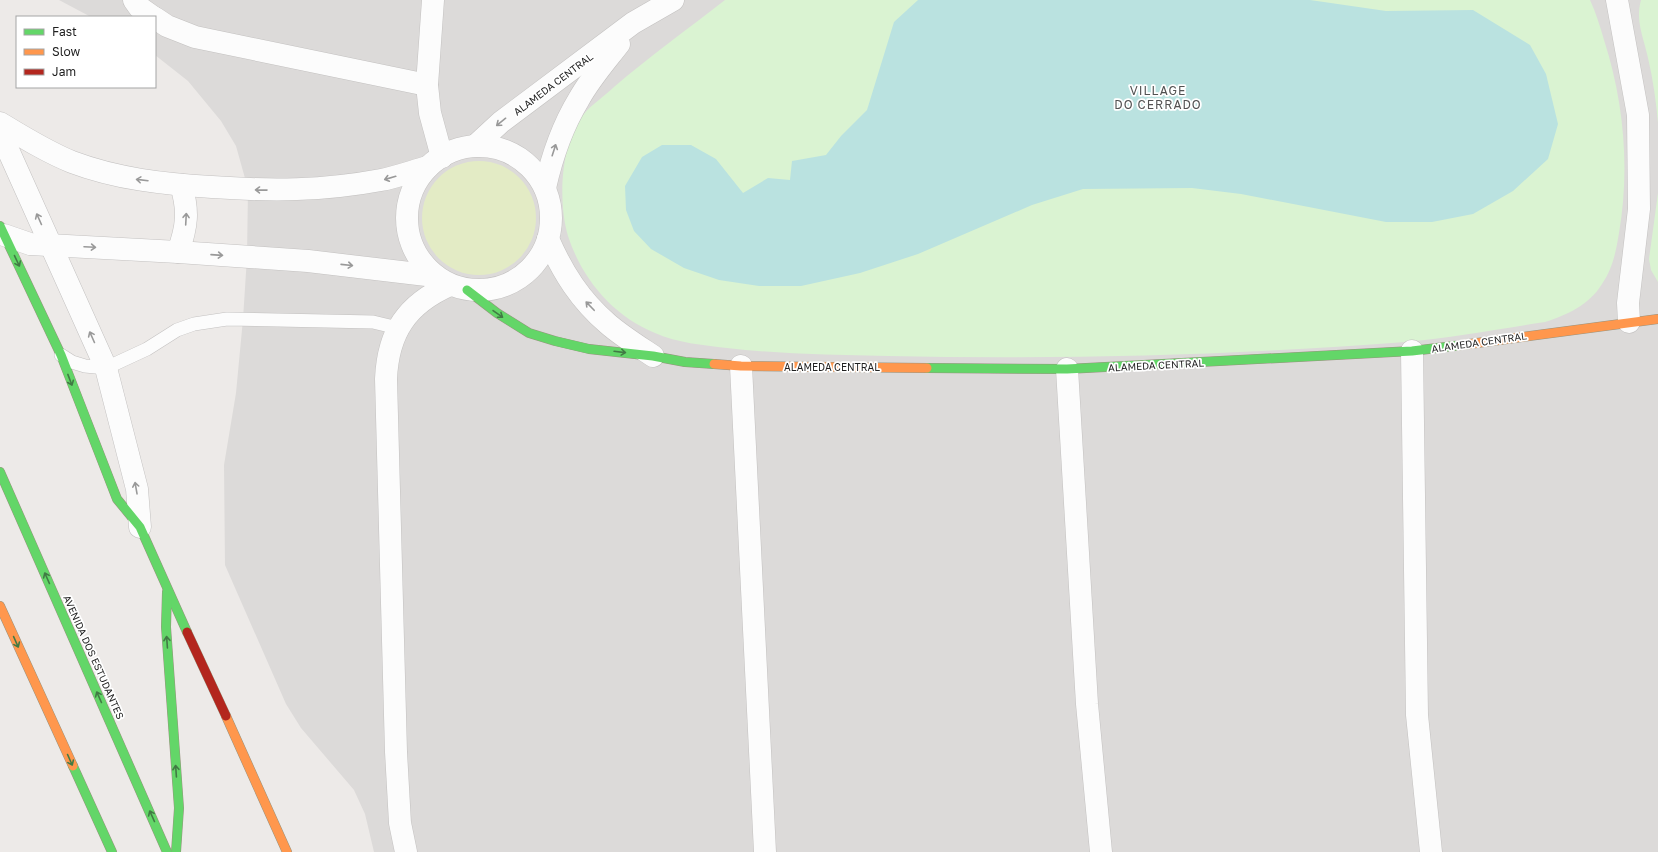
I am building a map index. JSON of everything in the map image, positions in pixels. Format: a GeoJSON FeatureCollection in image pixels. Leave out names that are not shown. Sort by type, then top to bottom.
{"type":"FeatureCollection","features":[{"type":"Feature","properties":{"kind":"street"},"geometry":{"type":"LineString","coordinates":[[134,0],[139,7],[151,16]]}},
{"type":"Feature","properties":{"kind":"street"},"geometry":{"type":"LineString","coordinates":[[433,0],[427,85],[435,162],[417,181],[410,197],[407,214],[408,232],[414,249],[422,264],[451,283]]}},
{"type":"Feature","properties":{"kind":"street","name":"ALAMEDA CENTRAL"},"geometry":{"type":"LineString","coordinates":[[474,146],[501,122],[633,23],[673,0]]}},
{"type":"Feature","properties":{"kind":"street"},"geometry":{"type":"LineString","coordinates":[[1616,0],[1638,114],[1639,209],[1628,303],[1629,322]]}},
{"type":"Feature","properties":{"kind":"street"},"geometry":{"type":"LineString","coordinates":[[156,19],[167,26],[195,37],[427,85]]}},
{"type":"Feature","properties":{"kind":"street","name":"ALAMEDA CENTRAL"},"geometry":{"type":"LineString","coordinates":[[545,188],[557,143],[567,119],[579,97],[633,23]]}},
{"type":"Feature","properties":{"kind":"street"},"geometry":{"type":"LineString","coordinates":[[0,123],[26,140],[72,162],[129,179],[180,185],[248,189],[308,189],[337,187],[383,180],[435,162],[458,149],[474,146],[492,147],[508,152],[528,165],[536,173],[545,188],[550,205],[552,222],[548,240],[542,255],[531,269],[517,280],[501,287],[484,291],[451,283],[315,262],[178,252],[30,244],[2,231]]}},
{"type":"Feature","properties":{"kind":"street"},"geometry":{"type":"LineString","coordinates":[[0,132],[106,368],[137,489],[140,527]]}},
{"type":"Feature","properties":{"kind":"street"},"geometry":{"type":"LineString","coordinates":[[178,252],[184,237],[187,221],[186,209],[180,185]]}},
{"type":"Feature","properties":{"kind":"street"},"geometry":{"type":"LineString","coordinates":[[2,231],[61,355],[117,500],[140,527],[286,852]]}},
{"type":"Feature","properties":{"kind":"street","name":"ALAMEDA CENTRAL"},"geometry":{"type":"LineString","coordinates":[[548,240],[558,262],[571,284],[588,306],[609,325],[653,356]]}},
{"type":"Feature","properties":{"kind":"street"},"geometry":{"type":"LineString","coordinates":[[406,852],[400,824],[396,752],[386,380],[388,356],[391,344],[398,328],[408,313],[420,301],[451,283]]}},
{"type":"Feature","properties":{"kind":"street","name":"ALAMEDA CENTRAL"},"geometry":{"type":"LineString","coordinates":[[451,283],[529,333],[589,349],[653,356],[685,362],[741,366],[1067,369],[1412,351],[1658,319]]}},
{"type":"Feature","properties":{"kind":"street"},"geometry":{"type":"LineString","coordinates":[[1412,351],[1417,715],[1432,852]]}},
{"type":"Feature","properties":{"kind":"street"},"geometry":{"type":"LineString","coordinates":[[741,366],[765,852]]}},
{"type":"Feature","properties":{"kind":"street"},"geometry":{"type":"LineString","coordinates":[[1067,369],[1087,704],[1101,852]]}},
{"type":"Feature","properties":{"kind":"street","name":"AVENIDA DOS ESTUDANTES"},"geometry":{"type":"LineString","coordinates":[[0,472],[167,852]]}},
{"type":"Feature","properties":{"kind":"street"},"geometry":{"type":"LineString","coordinates":[[167,586],[166,627],[179,808],[176,852]]}},
{"type":"Feature","properties":{"kind":"street"},"geometry":{"type":"LineString","coordinates":[[0,606],[112,852]]}},
{"type":"Feature","properties":{"kind":"lane"},"geometry":{"type":"LineString","coordinates":[[61,355],[72,362],[85,366],[106,368],[147,349],[177,330],[210,320],[227,318],[373,322],[398,328]]}},
{"type":"Feature","properties":{"kind":"shaded area"},"geometry":{"type":"Polygon","coordinates":[[[59,0],[1658,0],[1658,852],[374,852],[365,814],[354,790],[301,728],[286,704],[225,565],[224,465],[236,393],[247,257],[248,189],[236,146],[221,121],[188,81],[156,56],[156,16],[89,16],[59,0]]]}},
{"type":"Feature","properties":{"kind":"green space"},"geometry":{"type":"Polygon","coordinates":[[[725,0],[1590,0],[1611,63],[1623,136],[1624,185],[1618,240],[1614,259],[1606,278],[1591,298],[1577,308],[1561,316],[1545,322],[1458,336],[1405,342],[1211,353],[1082,357],[953,357],[828,355],[767,352],[708,346],[672,339],[640,326],[626,317],[601,294],[591,281],[574,252],[568,236],[563,207],[563,173],[570,140],[576,126],[587,110],[641,64],[725,0]]]}},
{"type":"Feature","properties":{"kind":"green space"},"geometry":{"type":"Polygon","coordinates":[[[1641,0],[1658,0],[1658,123],[1651,74],[1639,15],[1641,0]]]}},
{"type":"Feature","properties":{"kind":"green space"},"geometry":{"type":"Polygon","coordinates":[[[479,161],[501,165],[519,178],[532,196],[536,218],[532,240],[519,258],[501,271],[479,275],[457,271],[439,258],[426,240],[422,218],[426,196],[439,178],[457,165],[479,161]]]}},
{"type":"Feature","properties":{"kind":"green space"},"geometry":{"type":"Polygon","coordinates":[[[1658,193],[1658,282],[1651,270],[1649,259],[1658,193]]]}},
{"type":"Feature","properties":{"kind":"water"},"geometry":{"type":"Polygon","coordinates":[[[918,0],[1310,0],[1386,11],[1473,10],[1530,45],[1546,74],[1558,124],[1548,159],[1513,191],[1473,214],[1432,222],[1386,222],[1241,194],[1192,188],[1083,189],[1032,205],[918,254],[860,273],[801,286],[759,286],[719,280],[684,268],[651,249],[634,231],[626,210],[625,186],[642,157],[662,145],[691,145],[716,159],[743,193],[768,178],[790,180],[792,161],[826,155],[841,136],[867,110],[894,22],[918,0]]]}},
{"type":"Feature","properties":{"kind":"traffic: fast"},"geometry":{"type":"LineString","coordinates":[[0,226],[61,355],[117,499],[140,527],[187,632]]}},
{"type":"Feature","properties":{"kind":"traffic: fast"},"geometry":{"type":"LineString","coordinates":[[467,290],[497,313],[529,333],[555,341],[589,349],[653,356],[685,362],[714,364]]}},
{"type":"Feature","properties":{"kind":"traffic: fast"},"geometry":{"type":"LineString","coordinates":[[927,368],[1067,369],[1412,351],[1462,345]]}},
{"type":"Feature","properties":{"kind":"traffic: fast"},"geometry":{"type":"LineString","coordinates":[[0,472],[167,852]]}},
{"type":"Feature","properties":{"kind":"traffic: fast"},"geometry":{"type":"LineString","coordinates":[[167,592],[166,627],[179,808],[176,852]]}},
{"type":"Feature","properties":{"kind":"traffic: fast"},"geometry":{"type":"LineString","coordinates":[[73,766],[112,852]]}},
{"type":"Feature","properties":{"kind":"traffic: slow"},"geometry":{"type":"LineString","coordinates":[[1462,345],[1658,319]]}},
{"type":"Feature","properties":{"kind":"traffic: slow"},"geometry":{"type":"LineString","coordinates":[[714,364],[741,366],[927,368]]}},
{"type":"Feature","properties":{"kind":"traffic: slow"},"geometry":{"type":"LineString","coordinates":[[0,606],[73,766]]}},
{"type":"Feature","properties":{"kind":"traffic: slow"},"geometry":{"type":"LineString","coordinates":[[226,716],[287,852]]}},
{"type":"Feature","properties":{"kind":"traffic: jam"},"geometry":{"type":"LineString","coordinates":[[187,632],[226,716]]}},
{"type":"Feature","properties":{"kind":"district","name":"VILLAGE DO CERRADO"},"geometry":{"type":"Point","coordinates":[1158,97]}}]}
